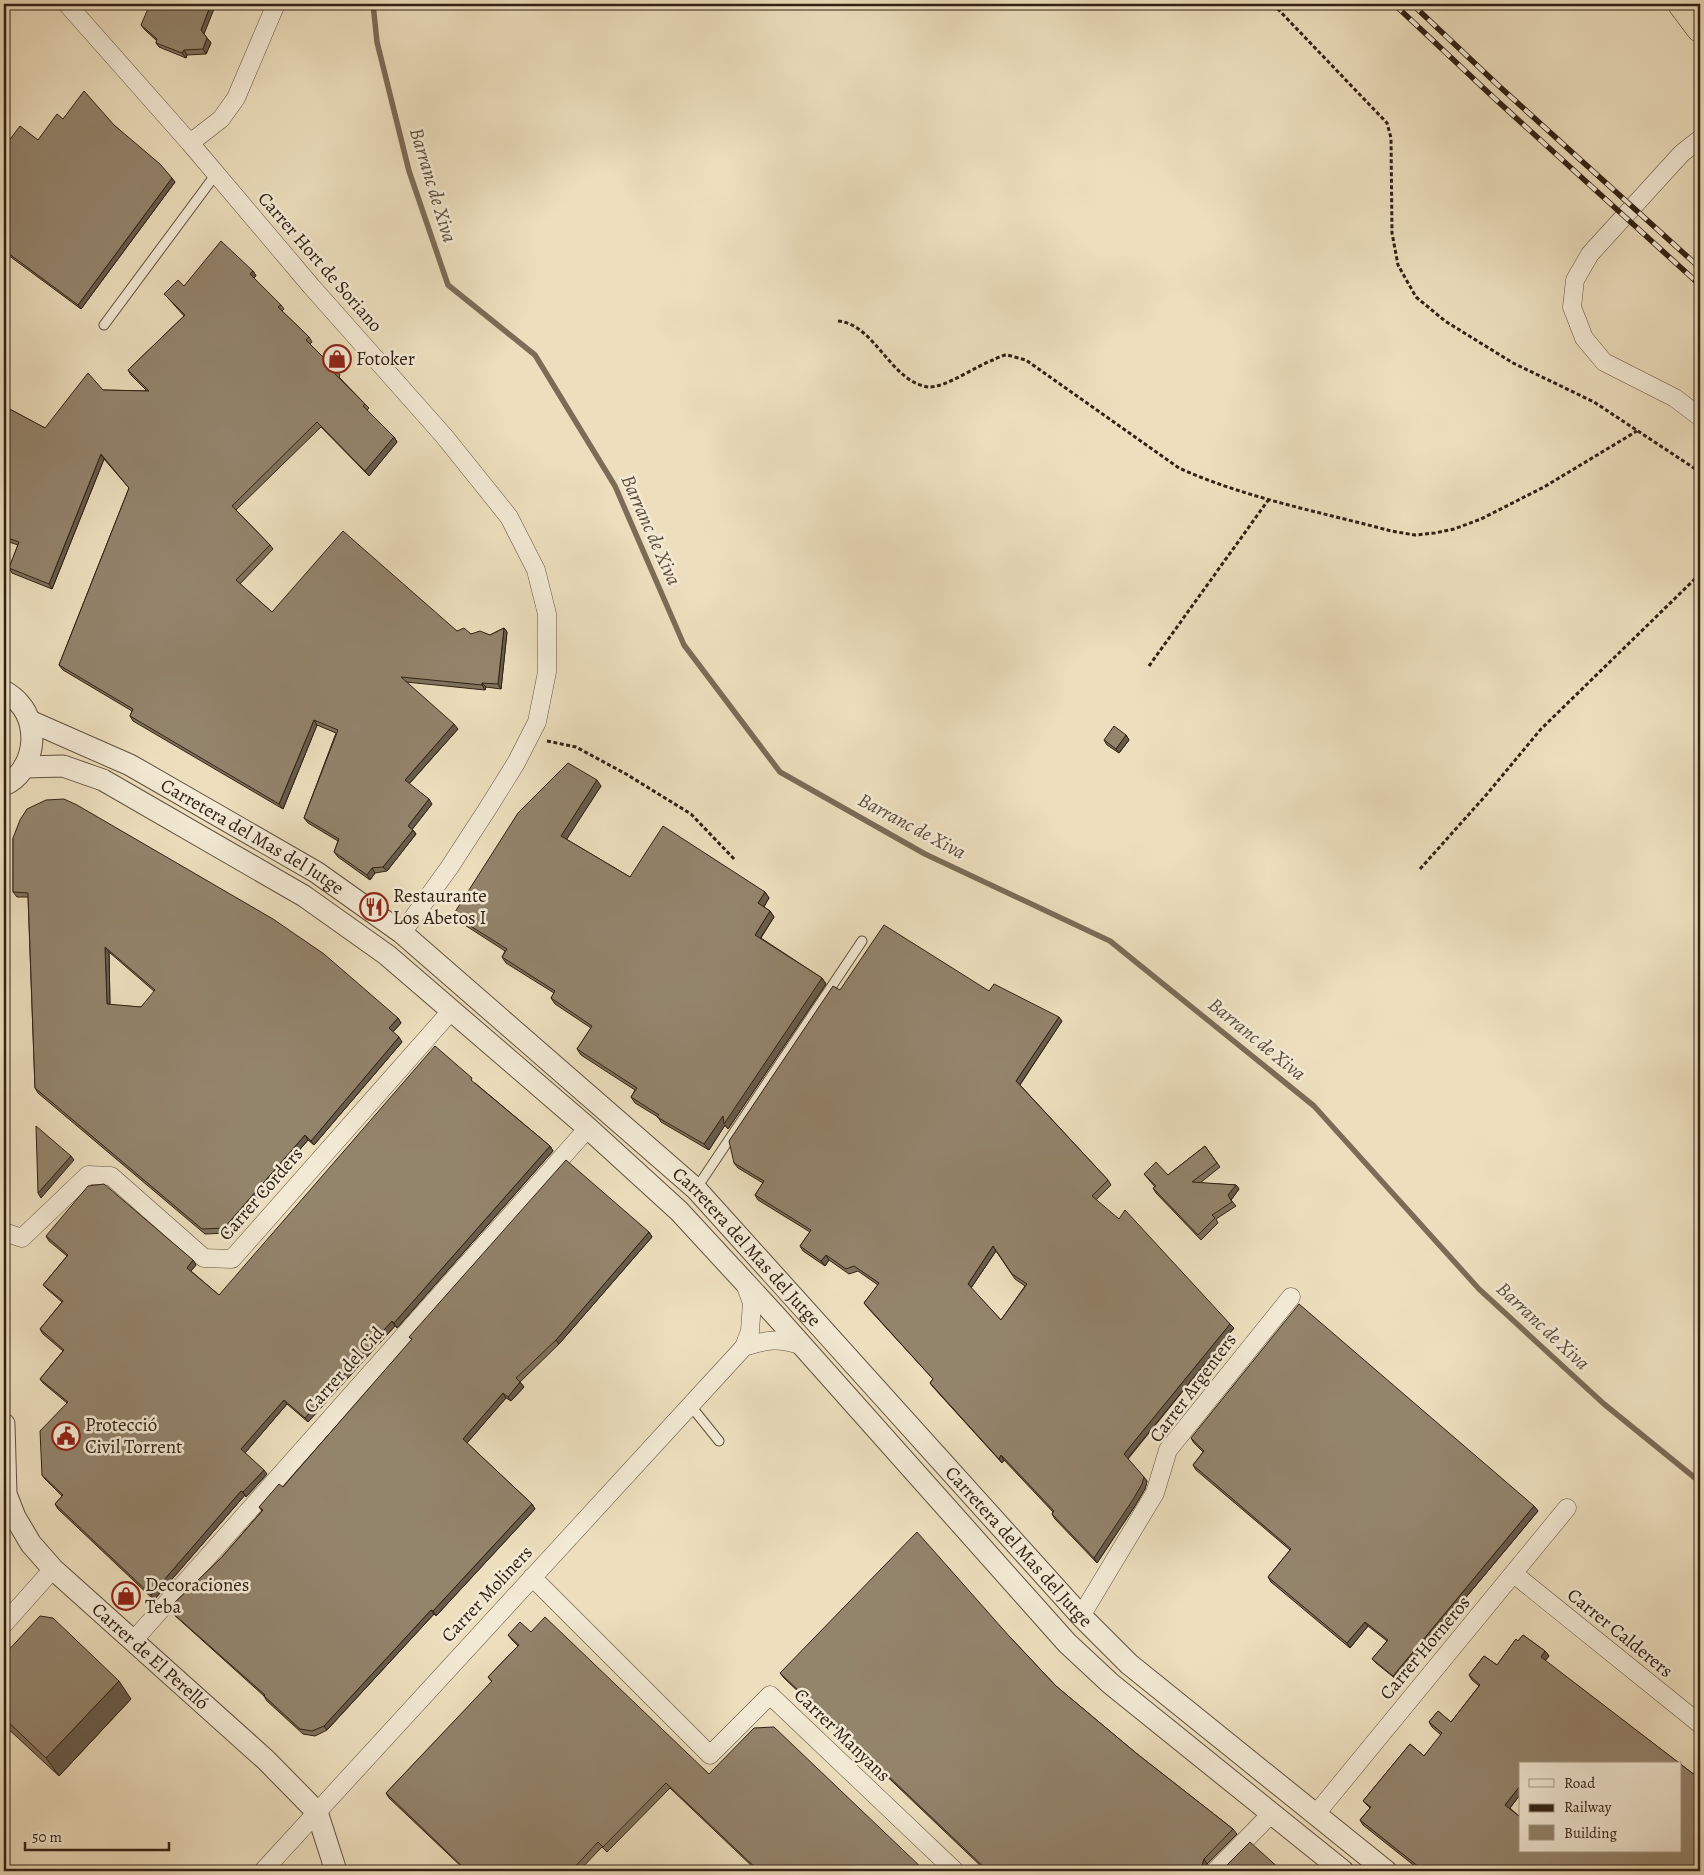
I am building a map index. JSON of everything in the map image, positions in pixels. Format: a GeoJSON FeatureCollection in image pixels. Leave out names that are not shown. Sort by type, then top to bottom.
{"type":"FeatureCollection","features":[{"type":"Feature","properties":{"kind":"highway"},"geometry":{"type":"LineString","coordinates":[[1682,4],[1700,28]]}},
{"type":"Feature","properties":{"kind":"street","name":"Carrer Hort de Soriano"},"geometry":{"type":"LineString","coordinates":[[67,4],[190,143],[311,286],[444,436],[509,517],[536,570],[548,614],[547,672],[537,722],[497,793],[454,861],[402,933]]}},
{"type":"Feature","properties":{"kind":"street"},"geometry":{"type":"LineString","coordinates":[[190,143],[221,119],[236,98],[276,4]]}},
{"type":"Feature","properties":{"kind":"street"},"geometry":{"type":"LineString","coordinates":[[1700,139],[1682,153],[1590,254],[1575,280],[1572,307],[1584,338],[1604,362],[1675,398],[1700,417]]}},
{"type":"Feature","properties":{"kind":"street"},"geometry":{"type":"LineString","coordinates":[[4,689],[20,704],[30,721],[32,737],[30,753],[24,767],[5,788]]}},
{"type":"Feature","properties":{"kind":"street","name":"Carretera del Mas del Jutge"},"geometry":{"type":"LineString","coordinates":[[30,721],[130,765],[316,872],[402,933],[696,1189],[1081,1616],[1129,1664],[1314,1815],[1386,1871]]}},
{"type":"Feature","properties":{"kind":"street","name":"Carretera del Mas del Jutge"},"geometry":{"type":"LineString","coordinates":[[24,767],[63,766],[111,784],[304,896],[387,955],[588,1128],[679,1211],[743,1280],[1067,1643],[1111,1684],[1344,1871]]}},
{"type":"Feature","properties":{"kind":"street","name":"Carrer Corders"},"geometry":{"type":"LineString","coordinates":[[4,1232],[22,1238],[88,1175],[111,1176],[204,1258],[232,1259],[451,1011]]}},
{"type":"Feature","properties":{"kind":"street","name":"Carrer del Cid"},"geometry":{"type":"LineString","coordinates":[[133,1641],[588,1128]]}},
{"type":"Feature","properties":{"kind":"street","name":"Carrer Moliners"},"geometry":{"type":"LineString","coordinates":[[263,1871],[744,1347],[750,1331],[752,1303],[743,1280]]}},
{"type":"Feature","properties":{"kind":"street","name":"Carrer Argenters"},"geometry":{"type":"LineString","coordinates":[[1081,1616],[1155,1492],[1168,1450],[1291,1297]]}},
{"type":"Feature","properties":{"kind":"street"},"geometry":{"type":"LineString","coordinates":[[744,1347],[775,1339],[786,1340],[802,1346]]}},
{"type":"Feature","properties":{"kind":"street","name":"Carrer de El Perelló"},"geometry":{"type":"LineString","coordinates":[[4,1424],[6,1494],[15,1517],[31,1544],[53,1570],[266,1760],[317,1812],[336,1871]]}},
{"type":"Feature","properties":{"kind":"street","name":"Carrer Horneros"},"geometry":{"type":"LineString","coordinates":[[1314,1815],[1567,1508]]}},
{"type":"Feature","properties":{"kind":"street"},"geometry":{"type":"LineString","coordinates":[[4,1624],[53,1570]]}},
{"type":"Feature","properties":{"kind":"street","name":"Carrer Calderers"},"geometry":{"type":"LineString","coordinates":[[1514,1574],[1700,1724]]}},
{"type":"Feature","properties":{"kind":"street","name":"Carrer Manyans"},"geometry":{"type":"LineString","coordinates":[[532,1577],[710,1755],[770,1695],[954,1871]]}},
{"type":"Feature","properties":{"kind":"street"},"geometry":{"type":"LineString","coordinates":[[1214,1871],[1272,1813]]}},
{"type":"Feature","properties":{"kind":"lane"},"geometry":{"type":"LineString","coordinates":[[104,325],[216,174]]}},
{"type":"Feature","properties":{"kind":"lane"},"geometry":{"type":"LineString","coordinates":[[696,1189],[862,940]]}},
{"type":"Feature","properties":{"kind":"lane"},"geometry":{"type":"LineString","coordinates":[[690,1406],[719,1441]]}},
{"type":"Feature","properties":{"kind":"path"},"geometry":{"type":"LineString","coordinates":[[1273,4],[1387,123],[1391,138],[1392,232],[1398,265],[1416,297],[1445,322],[1513,363],[1594,402],[1700,472]]}},
{"type":"Feature","properties":{"kind":"path"},"geometry":{"type":"LineString","coordinates":[[838,321],[847,322],[857,328],[903,374],[916,382],[930,387],[942,385],[979,364],[1006,355],[1026,360],[1179,468],[1205,480],[1391,531],[1415,535],[1454,529],[1481,518],[1544,487],[1637,431]]}},
{"type":"Feature","properties":{"kind":"path"},"geometry":{"type":"LineString","coordinates":[[1149,666],[1270,499]]}},
{"type":"Feature","properties":{"kind":"path"},"geometry":{"type":"LineString","coordinates":[[1420,869],[1487,794],[1541,728],[1700,574]]}},
{"type":"Feature","properties":{"kind":"path"},"geometry":{"type":"LineString","coordinates":[[529,737],[576,747],[626,774],[691,814],[735,860]]}},
{"type":"Feature","properties":{"kind":"building"},"geometry":{"type":"Polygon","coordinates":[[[150,4],[211,4],[201,30],[207,38],[203,49],[184,50],[182,53],[156,43],[157,39],[141,25],[150,4]]]}},
{"type":"Feature","properties":{"kind":"building"},"geometry":{"type":"Polygon","coordinates":[[[84,91],[114,125],[160,164],[172,178],[78,305],[4,250],[4,139],[8,142],[20,126],[38,140],[57,114],[63,119],[84,91]]]}},
{"type":"Feature","properties":{"kind":"building"},"geometry":{"type":"Polygon","coordinates":[[[221,241],[253,271],[250,274],[281,305],[278,307],[309,337],[306,340],[337,371],[334,373],[394,437],[365,471],[317,422],[232,506],[270,545],[236,580],[272,612],[343,531],[457,631],[464,628],[471,634],[480,631],[490,635],[504,628],[498,684],[482,683],[482,685],[401,677],[454,724],[405,780],[429,799],[408,826],[413,830],[383,867],[372,868],[367,875],[334,852],[339,839],[304,818],[338,730],[314,720],[279,804],[130,716],[133,709],[59,665],[129,488],[101,454],[49,584],[9,568],[19,542],[5,537],[9,529],[4,527],[4,406],[45,428],[88,373],[103,390],[149,391],[128,370],[185,315],[164,294],[178,280],[184,286],[221,241]]]}},
{"type":"Feature","properties":{"kind":"building"},"geometry":{"type":"Polygon","coordinates":[[[1114,726],[1126,735],[1116,749],[1104,740],[1114,726]]]}},
{"type":"Feature","properties":{"kind":"building"},"geometry":{"type":"Polygon","coordinates":[[[568,763],[597,780],[561,836],[630,877],[663,826],[765,892],[758,903],[770,911],[755,935],[822,978],[724,1124],[723,1116],[704,1144],[657,1117],[659,1115],[631,1097],[637,1088],[577,1049],[592,1026],[551,998],[555,991],[502,957],[507,949],[453,915],[518,813],[568,763]]]}},
{"type":"Feature","properties":{"kind":"building"},"geometry":{"type":"Polygon","coordinates":[[[64,799],[77,805],[273,919],[324,954],[398,1018],[389,1028],[399,1037],[311,1141],[305,1135],[224,1228],[202,1229],[35,1088],[28,893],[13,892],[13,838],[20,820],[27,809],[46,800],[64,799]],[[105,947],[107,1004],[141,1007],[155,990],[105,947]]]}},
{"type":"Feature","properties":{"kind":"building"},"geometry":{"type":"Polygon","coordinates":[[[884,925],[989,991],[994,984],[1059,1017],[1016,1081],[1108,1180],[1092,1196],[1119,1219],[1125,1210],[1230,1324],[1124,1454],[1144,1477],[1142,1484],[1094,1558],[1052,1514],[1054,1511],[1001,1455],[999,1459],[930,1383],[933,1379],[864,1303],[879,1283],[854,1266],[846,1269],[826,1255],[821,1261],[800,1246],[811,1230],[755,1195],[764,1181],[734,1163],[729,1141],[833,986],[840,990],[884,925]],[[993,1246],[968,1284],[1001,1320],[1027,1284],[1012,1274],[993,1246]]]}},
{"type":"Feature","properties":{"kind":"building"},"geometry":{"type":"Polygon","coordinates":[[[435,1046],[472,1078],[471,1080],[550,1146],[394,1323],[392,1321],[305,1418],[284,1400],[241,1449],[264,1470],[243,1492],[241,1491],[151,1595],[55,1504],[63,1495],[42,1475],[40,1431],[68,1402],[40,1379],[64,1350],[40,1329],[63,1301],[43,1285],[68,1255],[46,1236],[88,1186],[104,1184],[193,1260],[187,1268],[219,1295],[435,1046]]]}},
{"type":"Feature","properties":{"kind":"building"},"geometry":{"type":"Polygon","coordinates":[[[36,1126],[71,1156],[38,1193],[36,1126]]]}},
{"type":"Feature","properties":{"kind":"building"},"geometry":{"type":"Polygon","coordinates":[[[1205,1146],[1217,1163],[1192,1182],[1236,1185],[1228,1195],[1232,1202],[1212,1215],[1215,1218],[1198,1235],[1153,1188],[1156,1186],[1144,1174],[1156,1162],[1168,1175],[1205,1146]]]}},
{"type":"Feature","properties":{"kind":"building"},"geometry":{"type":"Polygon","coordinates":[[[566,1160],[649,1232],[556,1340],[516,1378],[520,1382],[508,1397],[503,1393],[463,1439],[532,1504],[324,1726],[312,1731],[300,1729],[265,1695],[168,1609],[222,1557],[263,1510],[259,1507],[279,1484],[283,1487],[412,1339],[409,1337],[566,1160]]]}},
{"type":"Feature","properties":{"kind":"building"},"geometry":{"type":"Polygon","coordinates":[[[1299,1304],[1534,1506],[1393,1676],[1372,1659],[1388,1640],[1365,1622],[1347,1643],[1268,1577],[1291,1549],[1193,1465],[1204,1451],[1191,1438],[1299,1304]]]}},
{"type":"Feature","properties":{"kind":"building"},"geometry":{"type":"Polygon","coordinates":[[[917,1532],[1056,1686],[1136,1753],[1233,1829],[1204,1859],[1201,1868],[1203,1871],[988,1871],[780,1673],[917,1532]]]}},
{"type":"Feature","properties":{"kind":"building"},"geometry":{"type":"Polygon","coordinates":[[[40,1616],[53,1618],[119,1681],[46,1758],[4,1718],[4,1655],[40,1616]]]}},
{"type":"Feature","properties":{"kind":"building"},"geometry":{"type":"Polygon","coordinates":[[[545,1617],[709,1774],[754,1728],[774,1727],[925,1871],[759,1871],[666,1783],[603,1847],[598,1842],[571,1871],[467,1871],[386,1793],[492,1681],[488,1677],[519,1645],[508,1635],[520,1622],[531,1632],[545,1617]]]}},
{"type":"Feature","properties":{"kind":"building"},"geometry":{"type":"Polygon","coordinates":[[[1523,1635],[1545,1651],[1541,1657],[1678,1762],[1519,1762],[1519,1787],[1505,1805],[1519,1816],[1519,1852],[1682,1852],[1682,1765],[1700,1779],[1700,1871],[1424,1871],[1360,1820],[1371,1807],[1363,1801],[1410,1744],[1424,1756],[1442,1733],[1429,1722],[1438,1711],[1451,1722],[1480,1685],[1469,1675],[1484,1656],[1497,1665],[1516,1639],[1518,1641],[1523,1635]]]}},
{"type":"Feature","properties":{"kind":"building"},"geometry":{"type":"Polygon","coordinates":[[[1250,1842],[1282,1871],[1221,1871],[1250,1842]]]}},
{"type":"Feature","properties":{"kind":"waterway","name":"Barranc de Xiva"},"geometry":{"type":"LineString","coordinates":[[373,4],[377,42],[409,171],[448,285],[535,355],[615,486],[684,645],[780,772],[925,854],[1110,941],[1314,1106],[1479,1289],[1604,1404],[1700,1482]]}},
{"type":"Feature","properties":{"kind":"railway"},"geometry":{"type":"LineString","coordinates":[[1394,4],[1493,97],[1700,285]]}},
{"type":"Feature","properties":{"kind":"railway"},"geometry":{"type":"LineString","coordinates":[[1412,4],[1500,87],[1700,268]]}},
{"type":"Feature","properties":{"kind":"place","name":"Fotoker"},"geometry":{"type":"Point","coordinates":[337,359]}},
{"type":"Feature","properties":{"kind":"place","name":"Restaurante Los Abetos I"},"geometry":{"type":"Point","coordinates":[374,907]}},
{"type":"Feature","properties":{"kind":"place","name":"Protecció Civil Torrent"},"geometry":{"type":"Point","coordinates":[66,1436]}},
{"type":"Feature","properties":{"kind":"place","name":"Decoraciones Teba"},"geometry":{"type":"Point","coordinates":[126,1596]}}]}
